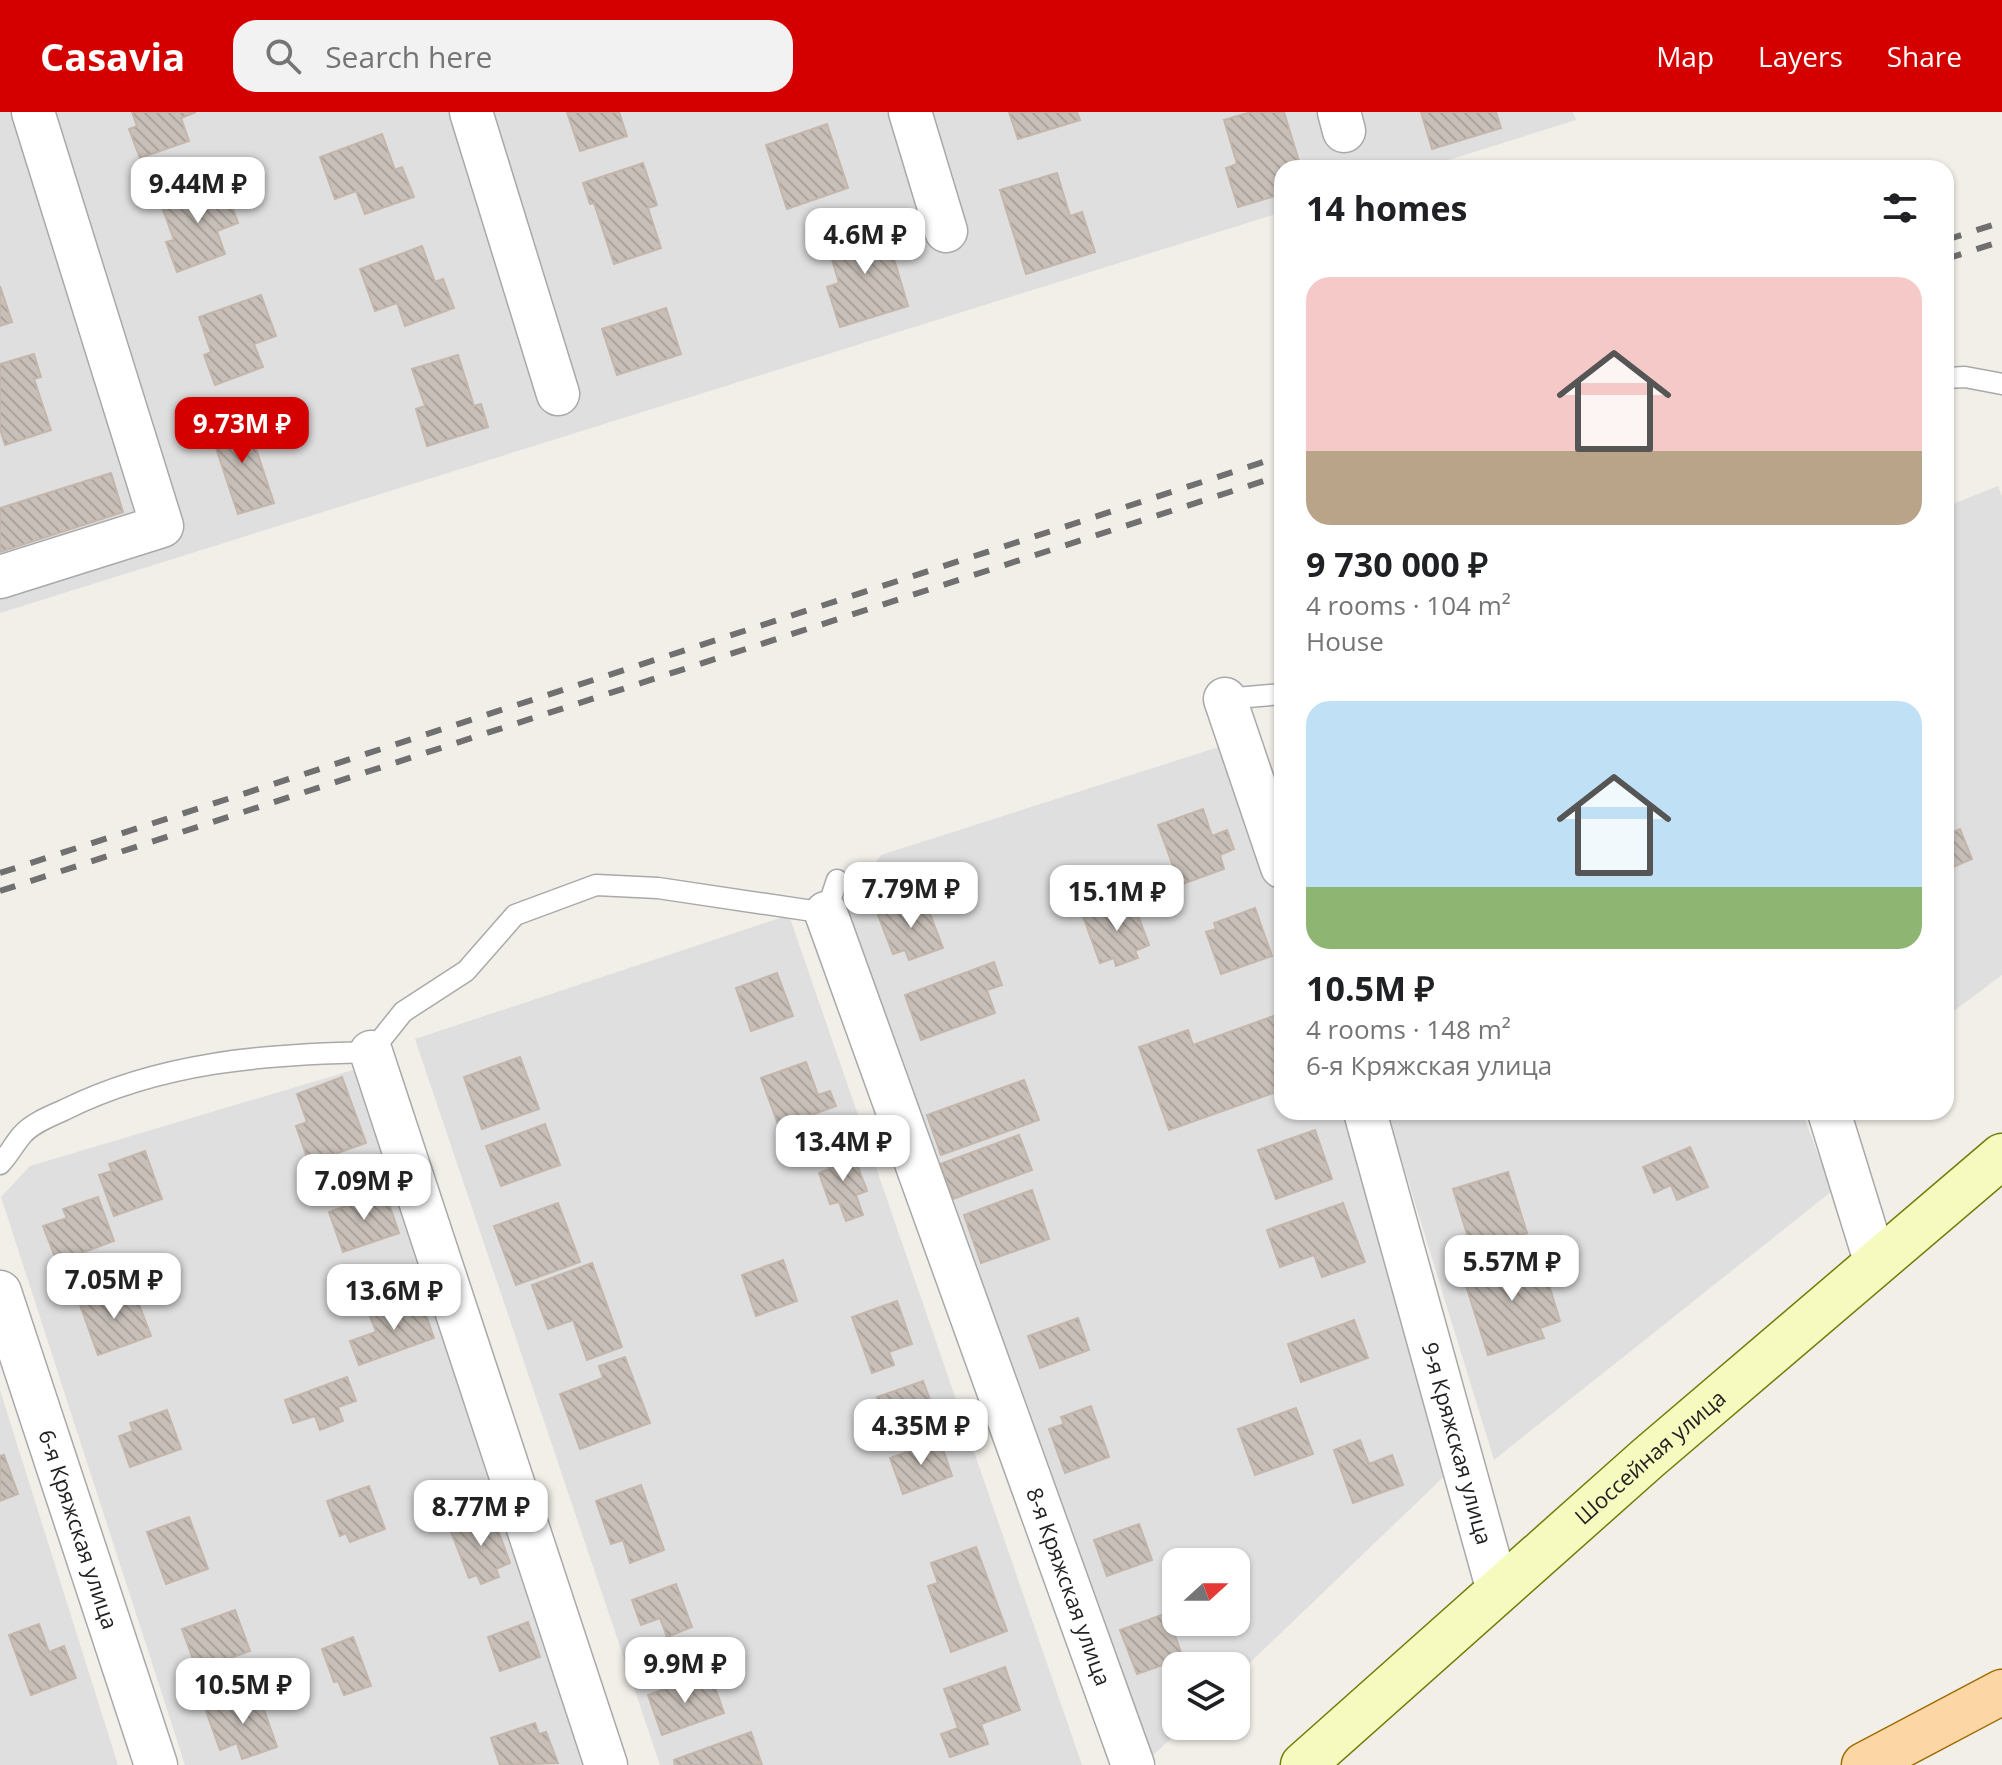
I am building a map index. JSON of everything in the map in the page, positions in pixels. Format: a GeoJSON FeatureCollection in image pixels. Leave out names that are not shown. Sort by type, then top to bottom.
{"type":"FeatureCollection","features":[{"type":"Feature","properties":{"kind":"main road","name":"Шоссейная улица"},"geometry":{"type":"LineString","coordinates":[[1303,1765],[1498,1591],[2002,1156]]}},
{"type":"Feature","properties":{"kind":"main road"},"geometry":{"type":"LineString","coordinates":[[1864,1765],[2002,1692]]}},
{"type":"Feature","properties":{"kind":"street"},"geometry":{"type":"LineString","coordinates":[[0,577],[162,526],[33,112]]}},
{"type":"Feature","properties":{"kind":"street"},"geometry":{"type":"LineString","coordinates":[[471,112],[558,394]]}},
{"type":"Feature","properties":{"kind":"street"},"geometry":{"type":"LineString","coordinates":[[910,112],[946,231]]}},
{"type":"Feature","properties":{"kind":"street"},"geometry":{"type":"LineString","coordinates":[[1225,699],[1274,843]]}},
{"type":"Feature","properties":{"kind":"street","name":"8-я Кряжская улица"},"geometry":{"type":"LineString","coordinates":[[831,896],[1133,1765]]}},
{"type":"Feature","properties":{"kind":"street"},"geometry":{"type":"LineString","coordinates":[[371,1052],[606,1765]]}},
{"type":"Feature","properties":{"kind":"street","name":"9-я Кряжская улица"},"geometry":{"type":"LineString","coordinates":[[1367,1120],[1498,1591]]}},
{"type":"Feature","properties":{"kind":"street"},"geometry":{"type":"LineString","coordinates":[[1831,1120],[1876,1264]]}},
{"type":"Feature","properties":{"kind":"street","name":"6-я Кряжская улица"},"geometry":{"type":"LineString","coordinates":[[0,1292],[156,1765]]}},
{"type":"Feature","properties":{"kind":"lane"},"geometry":{"type":"LineString","coordinates":[[1954,378],[2002,384]]}},
{"type":"Feature","properties":{"kind":"lane"},"geometry":{"type":"LineString","coordinates":[[1225,699],[1274,695]]}},
{"type":"Feature","properties":{"kind":"lane"},"geometry":{"type":"LineString","coordinates":[[0,1164],[23,1134],[42,1121],[91,1096],[152,1075],[295,1054],[371,1052],[403,1012],[466,971],[515,915],[596,885],[831,896]]}},
{"type":"Feature","properties":{"kind":"shaded area"},"geometry":{"type":"Polygon","coordinates":[[[0,112],[1573,112],[1576,120],[1448,160],[1274,160],[1274,215],[0,613],[0,112]]]}},
{"type":"Feature","properties":{"kind":"shaded area"},"geometry":{"type":"Polygon","coordinates":[[[1998,486],[2002,497],[2002,975],[1954,1011],[1954,504],[1998,486]]]}},
{"type":"Feature","properties":{"kind":"shaded area"},"geometry":{"type":"Polygon","coordinates":[[[1228,744],[1274,888],[1274,1120],[1348,1120],[1457,1464],[1250,1663],[1250,1652],[1162,1652],[1162,1740],[1169,1740],[1145,1763],[841,910],[881,855],[1228,744]]]}},
{"type":"Feature","properties":{"kind":"shaded area"},"geometry":{"type":"Polygon","coordinates":[[[789,915],[1082,1765],[660,1765],[415,1039],[789,915]]]}},
{"type":"Feature","properties":{"kind":"shaded area"},"geometry":{"type":"Polygon","coordinates":[[[353,1070],[590,1765],[185,1765],[1,1197],[30,1166],[353,1070]]]}},
{"type":"Feature","properties":{"kind":"shaded area"},"geometry":{"type":"Polygon","coordinates":[[[1389,1120],[1805,1120],[1832,1191],[1494,1460],[1389,1120]]]}},
{"type":"Feature","properties":{"kind":"shaded area"},"geometry":{"type":"Polygon","coordinates":[[[0,1390],[118,1765],[0,1765],[0,1390]]]}},
{"type":"Feature","properties":{"kind":"building"},"geometry":{"type":"Polygon","coordinates":[[[132,112],[196,112],[181,118],[189,141],[140,158],[129,129],[137,126],[132,112]]]}},
{"type":"Feature","properties":{"kind":"building"},"geometry":{"type":"Polygon","coordinates":[[[567,112],[619,112],[627,136],[580,151],[567,112]]]}},
{"type":"Feature","properties":{"kind":"building"},"geometry":{"type":"Polygon","coordinates":[[[1009,112],[1077,112],[1080,120],[1018,139],[1009,112]]]}},
{"type":"Feature","properties":{"kind":"building"},"geometry":{"type":"Polygon","coordinates":[[[1251,112],[1284,112],[1299,160],[1274,160],[1274,196],[1238,207],[1226,168],[1237,164],[1224,120],[1251,112]]]}},
{"type":"Feature","properties":{"kind":"building"},"geometry":{"type":"Polygon","coordinates":[[[1421,112],[1496,112],[1501,128],[1432,149],[1421,112]]]}},
{"type":"Feature","properties":{"kind":"building"},"geometry":{"type":"Polygon","coordinates":[[[827,124],[848,188],[787,209],[766,145],[827,124]]]}},
{"type":"Feature","properties":{"kind":"building"},"geometry":{"type":"Polygon","coordinates":[[[382,134],[395,170],[402,167],[414,197],[365,214],[356,191],[335,199],[320,157],[382,134]]]}},
{"type":"Feature","properties":{"kind":"building"},"geometry":{"type":"Polygon","coordinates":[[[643,163],[657,205],[648,208],[661,248],[614,264],[594,203],[590,204],[583,183],[643,163]]]}},
{"type":"Feature","properties":{"kind":"building"},"geometry":{"type":"Polygon","coordinates":[[[1057,173],[1070,216],[1082,212],[1095,252],[1026,274],[1000,190],[1057,173]]]}},
{"type":"Feature","properties":{"kind":"building"},"geometry":{"type":"Polygon","coordinates":[[[223,181],[238,223],[217,231],[225,254],[177,272],[166,242],[174,240],[161,204],[223,181]]]}},
{"type":"Feature","properties":{"kind":"building"},"geometry":{"type":"Polygon","coordinates":[[[883,222],[908,306],[840,327],[827,287],[839,283],[826,240],[883,222]]]}},
{"type":"Feature","properties":{"kind":"building"},"geometry":{"type":"Polygon","coordinates":[[[422,246],[435,282],[443,279],[454,308],[405,326],[397,303],[375,311],[360,269],[422,246]]]}},
{"type":"Feature","properties":{"kind":"building"},"geometry":{"type":"Polygon","coordinates":[[[0,286],[12,322],[0,326],[0,286]]]}},
{"type":"Feature","properties":{"kind":"building"},"geometry":{"type":"Polygon","coordinates":[[[261,295],[276,336],[254,344],[263,367],[215,385],[204,355],[211,352],[199,317],[261,295]]]}},
{"type":"Feature","properties":{"kind":"building"},"geometry":{"type":"Polygon","coordinates":[[[666,308],[681,354],[617,375],[602,329],[666,308]]]}},
{"type":"Feature","properties":{"kind":"building"},"geometry":{"type":"Polygon","coordinates":[[[34,354],[41,377],[34,379],[51,430],[5,445],[0,429],[0,364],[34,354]]]}},
{"type":"Feature","properties":{"kind":"building"},"geometry":{"type":"Polygon","coordinates":[[[458,355],[474,406],[481,404],[488,427],[427,446],[416,409],[425,406],[412,369],[458,355]]]}},
{"type":"Feature","properties":{"kind":"building"},"geometry":{"type":"Polygon","coordinates":[[[245,416],[274,503],[238,514],[209,427],[245,416]]]}},
{"type":"Feature","properties":{"kind":"building"},"geometry":{"type":"Polygon","coordinates":[[[111,473],[123,512],[0,552],[0,508],[111,473]]]}},
{"type":"Feature","properties":{"kind":"building"},"geometry":{"type":"Polygon","coordinates":[[[1203,809],[1212,836],[1227,830],[1234,849],[1220,855],[1224,869],[1180,885],[1158,825],[1203,809]]]}},
{"type":"Feature","properties":{"kind":"building"},"geometry":{"type":"Polygon","coordinates":[[[1960,829],[1972,859],[1954,867],[1954,832],[1960,829]]]}},
{"type":"Feature","properties":{"kind":"building"},"geometry":{"type":"Polygon","coordinates":[[[924,898],[943,948],[909,960],[905,950],[893,954],[878,915],[924,898]]]}},
{"type":"Feature","properties":{"kind":"building"},"geometry":{"type":"Polygon","coordinates":[[[1132,899],[1149,945],[1135,951],[1138,958],[1116,966],[1114,958],[1100,963],[1083,916],[1132,899]]]}},
{"type":"Feature","properties":{"kind":"building"},"geometry":{"type":"Polygon","coordinates":[[[1255,908],[1272,956],[1221,974],[1206,932],[1216,929],[1214,923],[1255,908]]]}},
{"type":"Feature","properties":{"kind":"building"},"geometry":{"type":"Polygon","coordinates":[[[994,962],[1002,985],[987,990],[995,1013],[921,1040],[905,995],[994,962]]]}},
{"type":"Feature","properties":{"kind":"building"},"geometry":{"type":"Polygon","coordinates":[[[777,973],[793,1016],[751,1031],[736,988],[777,973]]]}},
{"type":"Feature","properties":{"kind":"building"},"geometry":{"type":"Polygon","coordinates":[[[1274,1016],[1274,1093],[1169,1130],[1139,1047],[1188,1030],[1193,1045],[1274,1016]]]}},
{"type":"Feature","properties":{"kind":"building"},"geometry":{"type":"Polygon","coordinates":[[[520,1057],[539,1109],[482,1129],[464,1077],[520,1057]]]}},
{"type":"Feature","properties":{"kind":"building"},"geometry":{"type":"Polygon","coordinates":[[[806,1062],[818,1095],[830,1091],[836,1106],[779,1127],[761,1078],[806,1062]]]}},
{"type":"Feature","properties":{"kind":"building"},"geometry":{"type":"Polygon","coordinates":[[[342,1077],[366,1143],[309,1163],[296,1126],[307,1122],[297,1094],[342,1077]]]}},
{"type":"Feature","properties":{"kind":"building"},"geometry":{"type":"Polygon","coordinates":[[[1024,1080],[1039,1120],[941,1155],[927,1115],[1024,1080]]]}},
{"type":"Feature","properties":{"kind":"building"},"geometry":{"type":"Polygon","coordinates":[[[545,1124],[560,1165],[501,1186],[486,1146],[545,1124]]]}},
{"type":"Feature","properties":{"kind":"building"},"geometry":{"type":"Polygon","coordinates":[[[1315,1130],[1332,1179],[1276,1199],[1258,1150],[1315,1130]]]}},
{"type":"Feature","properties":{"kind":"building"},"geometry":{"type":"Polygon","coordinates":[[[1019,1135],[1032,1170],[953,1199],[940,1164],[1019,1135]]]}},
{"type":"Feature","properties":{"kind":"building"},"geometry":{"type":"Polygon","coordinates":[[[841,1147],[847,1162],[855,1159],[867,1191],[856,1195],[863,1215],[846,1221],[839,1202],[830,1204],[819,1173],[829,1169],[823,1154],[841,1147]]]}},
{"type":"Feature","properties":{"kind":"building"},"geometry":{"type":"Polygon","coordinates":[[[1690,1147],[1708,1187],[1677,1200],[1671,1185],[1654,1193],[1643,1167],[1690,1147]]]}},
{"type":"Feature","properties":{"kind":"building"},"geometry":{"type":"Polygon","coordinates":[[[145,1151],[162,1199],[114,1216],[99,1175],[112,1171],[109,1164],[145,1151]]]}},
{"type":"Feature","properties":{"kind":"building"},"geometry":{"type":"Polygon","coordinates":[[[1508,1172],[1527,1233],[1472,1250],[1453,1189],[1508,1172]]]}},
{"type":"Feature","properties":{"kind":"building"},"geometry":{"type":"Polygon","coordinates":[[[1032,1190],[1049,1239],[981,1263],[964,1215],[1032,1190]]]}},
{"type":"Feature","properties":{"kind":"building"},"geometry":{"type":"Polygon","coordinates":[[[385,1192],[399,1233],[343,1252],[329,1212],[385,1192]]]}},
{"type":"Feature","properties":{"kind":"building"},"geometry":{"type":"Polygon","coordinates":[[[98,1197],[114,1241],[57,1262],[43,1226],[67,1218],[63,1209],[98,1197]]]}},
{"type":"Feature","properties":{"kind":"building"},"geometry":{"type":"Polygon","coordinates":[[[558,1203],[580,1262],[516,1285],[494,1226],[558,1203]]]}},
{"type":"Feature","properties":{"kind":"building"},"geometry":{"type":"Polygon","coordinates":[[[1343,1203],[1365,1262],[1322,1277],[1314,1255],[1280,1267],[1267,1230],[1343,1203]]]}},
{"type":"Feature","properties":{"kind":"building"},"geometry":{"type":"Polygon","coordinates":[[[1539,1252],[1560,1321],[1540,1328],[1544,1338],[1488,1355],[1463,1276],[1539,1252]]]}},
{"type":"Feature","properties":{"kind":"building"},"geometry":{"type":"Polygon","coordinates":[[[783,1260],[797,1301],[756,1316],[742,1275],[783,1260]]]}},
{"type":"Feature","properties":{"kind":"building"},"geometry":{"type":"Polygon","coordinates":[[[592,1263],[622,1347],[587,1360],[573,1320],[548,1329],[532,1285],[592,1263]]]}},
{"type":"Feature","properties":{"kind":"building"},"geometry":{"type":"Polygon","coordinates":[[[114,1289],[118,1300],[135,1294],[151,1336],[98,1355],[79,1302],[114,1289]]]}},
{"type":"Feature","properties":{"kind":"building"},"geometry":{"type":"Polygon","coordinates":[[[420,1298],[434,1338],[359,1365],[350,1341],[376,1332],[370,1316],[420,1298]]]}},
{"type":"Feature","properties":{"kind":"building"},"geometry":{"type":"Polygon","coordinates":[[[897,1301],[912,1344],[889,1352],[894,1365],[872,1373],[852,1317],[897,1301]]]}},
{"type":"Feature","properties":{"kind":"building"},"geometry":{"type":"Polygon","coordinates":[[[1078,1318],[1089,1350],[1040,1368],[1028,1336],[1078,1318]]]}},
{"type":"Feature","properties":{"kind":"building"},"geometry":{"type":"Polygon","coordinates":[[[1354,1320],[1368,1358],[1301,1382],[1288,1344],[1354,1320]]]}},
{"type":"Feature","properties":{"kind":"building"},"geometry":{"type":"Polygon","coordinates":[[[625,1357],[650,1423],[580,1449],[560,1394],[603,1378],[599,1366],[625,1357]]]}},
{"type":"Feature","properties":{"kind":"building"},"geometry":{"type":"Polygon","coordinates":[[[347,1377],[356,1401],[338,1407],[343,1421],[320,1430],[315,1416],[293,1423],[285,1400],[347,1377]]]}},
{"type":"Feature","properties":{"kind":"building"},"geometry":{"type":"Polygon","coordinates":[[[923,1381],[937,1418],[890,1435],[877,1397],[923,1381]]]}},
{"type":"Feature","properties":{"kind":"building"},"geometry":{"type":"Polygon","coordinates":[[[1091,1406],[1109,1457],[1065,1473],[1049,1429],[1064,1424],[1061,1417],[1091,1406]]]}},
{"type":"Feature","properties":{"kind":"building"},"geometry":{"type":"Polygon","coordinates":[[[1296,1408],[1313,1454],[1255,1475],[1238,1429],[1296,1408]]]}},
{"type":"Feature","properties":{"kind":"building"},"geometry":{"type":"Polygon","coordinates":[[[167,1410],[181,1449],[130,1467],[119,1436],[133,1431],[130,1423],[167,1410]]]}},
{"type":"Feature","properties":{"kind":"building"},"geometry":{"type":"Polygon","coordinates":[[[940,1440],[952,1476],[903,1494],[890,1458],[940,1440]]]}},
{"type":"Feature","properties":{"kind":"building"},"geometry":{"type":"Polygon","coordinates":[[[1360,1440],[1369,1464],[1392,1455],[1403,1485],[1353,1503],[1334,1450],[1360,1440]]]}},
{"type":"Feature","properties":{"kind":"building"},"geometry":{"type":"Polygon","coordinates":[[[4,1455],[18,1494],[0,1501],[0,1456],[4,1455]]]}},
{"type":"Feature","properties":{"kind":"building"},"geometry":{"type":"Polygon","coordinates":[[[641,1485],[664,1550],[630,1563],[623,1540],[611,1544],[596,1501],[641,1485]]]}},
{"type":"Feature","properties":{"kind":"building"},"geometry":{"type":"Polygon","coordinates":[[[369,1486],[385,1529],[350,1542],[346,1533],[340,1536],[327,1501],[369,1486]]]}},
{"type":"Feature","properties":{"kind":"building"},"geometry":{"type":"Polygon","coordinates":[[[492,1514],[510,1563],[496,1569],[499,1577],[481,1584],[477,1575],[469,1578],[450,1529],[492,1514]]]}},
{"type":"Feature","properties":{"kind":"building"},"geometry":{"type":"Polygon","coordinates":[[[189,1517],[208,1569],[166,1584],[147,1532],[189,1517]]]}},
{"type":"Feature","properties":{"kind":"building"},"geometry":{"type":"Polygon","coordinates":[[[1139,1524],[1152,1560],[1107,1576],[1094,1540],[1139,1524]]]}},
{"type":"Feature","properties":{"kind":"building"},"geometry":{"type":"Polygon","coordinates":[[[976,1547],[1007,1631],[951,1652],[928,1586],[938,1583],[931,1563],[976,1547]]]}},
{"type":"Feature","properties":{"kind":"building"},"geometry":{"type":"Polygon","coordinates":[[[676,1584],[692,1627],[667,1637],[660,1618],[641,1625],[632,1600],[676,1584]]]}},
{"type":"Feature","properties":{"kind":"building"},"geometry":{"type":"Polygon","coordinates":[[[235,1610],[250,1651],[197,1670],[182,1629],[235,1610]]]}},
{"type":"Feature","properties":{"kind":"building"},"geometry":{"type":"Polygon","coordinates":[[[1162,1615],[1162,1636],[1175,1636],[1181,1652],[1162,1652],[1162,1665],[1137,1674],[1120,1630],[1162,1615]]]}},
{"type":"Feature","properties":{"kind":"building"},"geometry":{"type":"Polygon","coordinates":[[[528,1622],[540,1657],[500,1671],[488,1637],[528,1622]]]}},
{"type":"Feature","properties":{"kind":"building"},"geometry":{"type":"Polygon","coordinates":[[[39,1624],[49,1652],[64,1646],[76,1678],[31,1695],[9,1635],[39,1624]]]}},
{"type":"Feature","properties":{"kind":"building"},"geometry":{"type":"Polygon","coordinates":[[[353,1637],[371,1686],[344,1695],[338,1681],[334,1682],[322,1649],[353,1637]]]}},
{"type":"Feature","properties":{"kind":"building"},"geometry":{"type":"Polygon","coordinates":[[[1005,1667],[1020,1710],[981,1724],[988,1744],[950,1757],[941,1734],[958,1728],[944,1689],[1005,1667]]]}},
{"type":"Feature","properties":{"kind":"building"},"geometry":{"type":"Polygon","coordinates":[[[712,1679],[724,1713],[662,1735],[648,1695],[686,1681],[688,1688],[712,1679]]]}},
{"type":"Feature","properties":{"kind":"building"},"geometry":{"type":"Polygon","coordinates":[[[258,1693],[277,1747],[242,1759],[237,1743],[220,1750],[206,1711],[258,1693]]]}},
{"type":"Feature","properties":{"kind":"building"},"geometry":{"type":"Polygon","coordinates":[[[535,1723],[539,1734],[546,1732],[558,1763],[500,1765],[491,1738],[535,1723]]]}},
{"type":"Feature","properties":{"kind":"building"},"geometry":{"type":"Polygon","coordinates":[[[751,1732],[762,1765],[675,1765],[674,1760],[751,1732]]]}},
{"type":"Feature","properties":{"kind":"railway"},"geometry":{"type":"LineString","coordinates":[[1954,237],[2002,222]]}},
{"type":"Feature","properties":{"kind":"railway"},"geometry":{"type":"LineString","coordinates":[[1954,256],[2002,241]]}},
{"type":"Feature","properties":{"kind":"railway"},"geometry":{"type":"LineString","coordinates":[[0,873],[1274,459]]}},
{"type":"Feature","properties":{"kind":"railway"},"geometry":{"type":"LineString","coordinates":[[0,891],[1274,478]]}}]}
